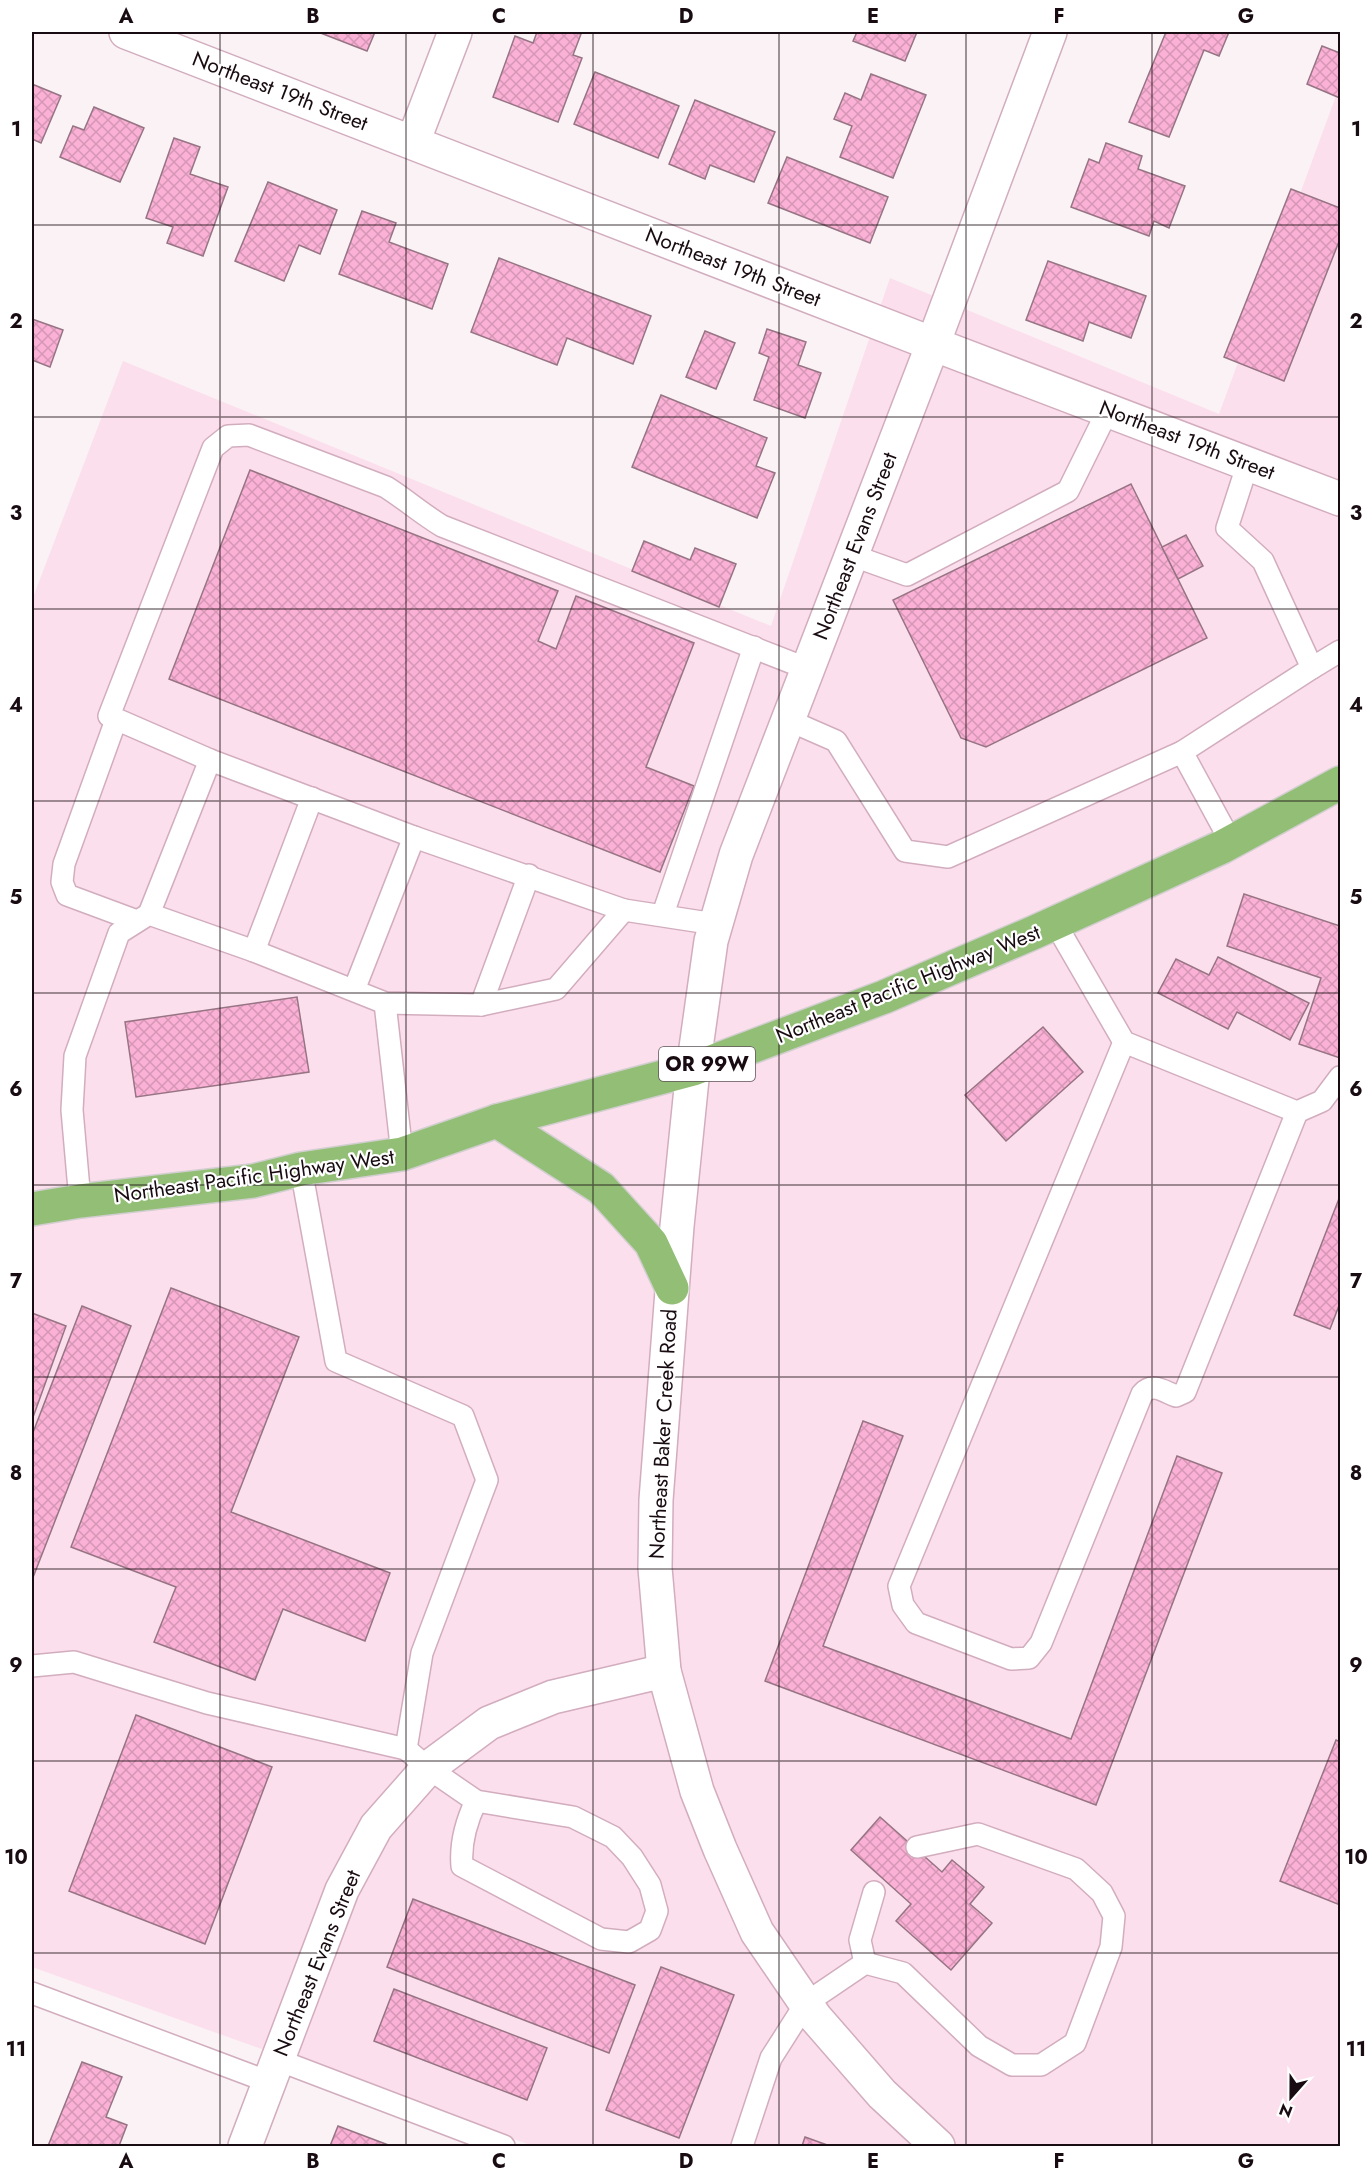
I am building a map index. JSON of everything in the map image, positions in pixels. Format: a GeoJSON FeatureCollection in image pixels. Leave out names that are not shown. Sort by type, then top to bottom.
{"type":"FeatureCollection","features":[{"type":"Feature","properties":{"kind":"highway","name":"Northeast Pacific Highway West"},"geometry":{"type":"LineString","coordinates":[[32,1209],[80,1201],[253,1181],[301,1170],[402,1154],[497,1121],[693,1069],[884,997],[1055,923],[1231,842],[1341,783]]}},
{"type":"Feature","properties":{"kind":"highway"},"geometry":{"type":"LineString","coordinates":[[497,1121],[601,1188],[651,1243],[672,1288]]}},
{"type":"Feature","properties":{"kind":"street","name":"Northeast 19th Street"},"geometry":{"type":"LineString","coordinates":[[126,32],[933,344],[1248,463],[1340,495]]}},
{"type":"Feature","properties":{"kind":"street"},"geometry":{"type":"LineString","coordinates":[[412,142],[455,32]]}},
{"type":"Feature","properties":{"kind":"street","name":"Northeast Evans Street"},"geometry":{"type":"LineString","coordinates":[[693,1069],[711,941],[736,855],[933,344],[1050,32]]}},
{"type":"Feature","properties":{"kind":"street","name":"Northeast Baker Creek Road"},"geometry":{"type":"LineString","coordinates":[[693,1069],[672,1288],[656,1500],[655,1568],[664,1671],[697,1791],[757,1932],[806,2003],[882,2094],[938,2146]]}},
{"type":"Feature","properties":{"kind":"street","name":"Northeast Evans Street"},"geometry":{"type":"LineString","coordinates":[[244,2146],[342,1890],[417,1758],[489,1723],[554,1697],[664,1671]]}},
{"type":"Feature","properties":{"kind":"lane"},"geometry":{"type":"LineString","coordinates":[[851,555],[907,575],[1068,491],[1108,410]]}},
{"type":"Feature","properties":{"kind":"lane"},"geometry":{"type":"LineString","coordinates":[[715,924],[663,914],[624,910],[530,875],[414,837],[210,759],[109,716],[213,448],[228,436],[249,435],[386,487],[420,513],[442,526],[808,669]]}},
{"type":"Feature","properties":{"kind":"lane"},"geometry":{"type":"LineString","coordinates":[[1248,463],[1227,528],[1263,561],[1312,668]]}},
{"type":"Feature","properties":{"kind":"lane"},"geometry":{"type":"LineString","coordinates":[[663,914],[754,647]]}},
{"type":"Feature","properties":{"kind":"lane"},"geometry":{"type":"LineString","coordinates":[[788,720],[836,741],[905,851],[948,857],[1182,752],[1341,651]]}},
{"type":"Feature","properties":{"kind":"lane"},"geometry":{"type":"LineString","coordinates":[[116,720],[64,864],[62,882],[67,895],[254,951],[385,1003],[481,1005],[556,990],[624,910]]}},
{"type":"Feature","properties":{"kind":"lane"},"geometry":{"type":"LineString","coordinates":[[1182,752],[1231,842]]}},
{"type":"Feature","properties":{"kind":"lane"},"geometry":{"type":"LineString","coordinates":[[80,1201],[72,1110],[75,1056],[119,933],[143,917],[210,759]]}},
{"type":"Feature","properties":{"kind":"lane"},"geometry":{"type":"LineString","coordinates":[[254,951],[312,798]]}},
{"type":"Feature","properties":{"kind":"lane"},"geometry":{"type":"LineString","coordinates":[[354,990],[414,837]]}},
{"type":"Feature","properties":{"kind":"lane"},"geometry":{"type":"LineString","coordinates":[[481,1005],[530,875]]}},
{"type":"Feature","properties":{"kind":"lane"},"geometry":{"type":"LineString","coordinates":[[1055,923],[1124,1042],[1297,1113]]}},
{"type":"Feature","properties":{"kind":"lane"},"geometry":{"type":"LineString","coordinates":[[385,1003],[402,1154]]}},
{"type":"Feature","properties":{"kind":"lane"},"geometry":{"type":"LineString","coordinates":[[1124,1042],[900,1586],[903,1605],[916,1623],[1011,1659],[1029,1658],[1041,1643],[1142,1394],[1146,1388],[1153,1386],[1176,1396],[1185,1392],[1297,1113],[1322,1101],[1341,1077]]}},
{"type":"Feature","properties":{"kind":"lane"},"geometry":{"type":"LineString","coordinates":[[301,1170],[336,1361],[463,1416],[487,1480],[422,1653],[417,1758]]}},
{"type":"Feature","properties":{"kind":"lane"},"geometry":{"type":"LineString","coordinates":[[32,1666],[74,1662],[207,1703],[417,1758],[476,1801],[573,1817],[613,1838],[632,1857],[650,1885],[657,1911],[650,1930],[629,1942],[601,1939],[462,1866],[461,1850],[468,1819],[476,1801]]}},
{"type":"Feature","properties":{"kind":"lane"},"geometry":{"type":"LineString","coordinates":[[742,2146],[771,2058],[806,2003],[865,1964],[903,1973],[979,2046],[1012,2066],[1041,2065],[1075,2043],[1111,1947],[1114,1916],[1102,1893],[1076,1869],[978,1834],[917,1847]]}},
{"type":"Feature","properties":{"kind":"lane"},"geometry":{"type":"LineString","coordinates":[[865,1964],[860,1940],[874,1892]]}},
{"type":"Feature","properties":{"kind":"lane"},"geometry":{"type":"LineString","coordinates":[[32,1993],[504,2146]]}},
{"type":"Feature","properties":{"kind":"shaded area"},"geometry":{"type":"Polygon","coordinates":[[[1340,85],[1340,2146],[533,2146],[32,1967],[32,600],[123,361],[771,626],[890,278],[1219,414],[1340,85]]]}},
{"type":"Feature","properties":{"kind":"building"},"geometry":{"type":"Polygon","coordinates":[[[318,32],[375,32],[367,51],[318,32]]]}},
{"type":"Feature","properties":{"kind":"building"},"geometry":{"type":"Polygon","coordinates":[[[537,32],[581,34],[573,55],[582,58],[558,122],[493,97],[515,36],[533,43],[537,32]]]}},
{"type":"Feature","properties":{"kind":"building"},"geometry":{"type":"Polygon","coordinates":[[[857,32],[917,32],[905,61],[853,41],[857,32]]]}},
{"type":"Feature","properties":{"kind":"building"},"geometry":{"type":"Polygon","coordinates":[[[1166,32],[1229,32],[1219,56],[1204,50],[1169,137],[1129,122],[1166,32]]]}},
{"type":"Feature","properties":{"kind":"building"},"geometry":{"type":"Polygon","coordinates":[[[1322,46],[1340,53],[1340,98],[1307,84],[1322,46]]]}},
{"type":"Feature","properties":{"kind":"building"},"geometry":{"type":"Polygon","coordinates":[[[595,72],[679,106],[658,158],[574,124],[595,72]]]}},
{"type":"Feature","properties":{"kind":"building"},"geometry":{"type":"Polygon","coordinates":[[[871,74],[926,95],[893,178],[840,157],[852,126],[834,119],[845,93],[861,100],[871,74]]]}},
{"type":"Feature","properties":{"kind":"building"},"geometry":{"type":"Polygon","coordinates":[[[32,84],[61,96],[41,143],[32,139],[32,84]]]}},
{"type":"Feature","properties":{"kind":"building"},"geometry":{"type":"Polygon","coordinates":[[[695,100],[775,132],[754,182],[710,165],[705,179],[669,164],[695,100]]]}},
{"type":"Feature","properties":{"kind":"building"},"geometry":{"type":"Polygon","coordinates":[[[94,107],[144,128],[120,182],[60,157],[73,126],[84,130],[94,107]]]}},
{"type":"Feature","properties":{"kind":"building"},"geometry":{"type":"Polygon","coordinates":[[[174,138],[200,147],[190,174],[228,187],[203,256],[167,243],[173,227],[146,218],[174,138]]]}},
{"type":"Feature","properties":{"kind":"building"},"geometry":{"type":"Polygon","coordinates":[[[1106,143],[1142,156],[1138,169],[1185,186],[1169,228],[1154,221],[1149,236],[1071,207],[1089,159],[1099,163],[1106,143]]]}},
{"type":"Feature","properties":{"kind":"building"},"geometry":{"type":"Polygon","coordinates":[[[787,157],[888,197],[870,243],[768,203],[787,157]]]}},
{"type":"Feature","properties":{"kind":"building"},"geometry":{"type":"Polygon","coordinates":[[[268,182],[337,210],[320,254],[299,245],[284,281],[235,261],[268,182]]]}},
{"type":"Feature","properties":{"kind":"building"},"geometry":{"type":"Polygon","coordinates":[[[1291,189],[1340,208],[1340,239],[1284,381],[1224,357],[1291,189]]]}},
{"type":"Feature","properties":{"kind":"building"},"geometry":{"type":"Polygon","coordinates":[[[362,211],[396,223],[389,242],[448,264],[432,309],[339,274],[362,211]]]}},
{"type":"Feature","properties":{"kind":"building"},"geometry":{"type":"Polygon","coordinates":[[[499,258],[651,316],[633,364],[567,338],[557,365],[471,332],[499,258]]]}},
{"type":"Feature","properties":{"kind":"building"},"geometry":{"type":"Polygon","coordinates":[[[1048,261],[1146,296],[1131,338],[1089,322],[1083,341],[1026,320],[1048,261]]]}},
{"type":"Feature","properties":{"kind":"building"},"geometry":{"type":"Polygon","coordinates":[[[32,319],[63,330],[50,367],[32,360],[32,319]]]}},
{"type":"Feature","properties":{"kind":"building"},"geometry":{"type":"Polygon","coordinates":[[[767,329],[806,342],[798,365],[821,373],[805,418],[754,400],[769,357],[759,353],[767,329]]]}},
{"type":"Feature","properties":{"kind":"building"},"geometry":{"type":"Polygon","coordinates":[[[705,331],[735,343],[716,389],[686,377],[705,331]]]}},
{"type":"Feature","properties":{"kind":"building"},"geometry":{"type":"Polygon","coordinates":[[[661,395],[767,438],[756,466],[775,473],[757,518],[632,467],[661,395]]]}},
{"type":"Feature","properties":{"kind":"building"},"geometry":{"type":"Polygon","coordinates":[[[250,470],[558,591],[538,641],[556,649],[576,596],[694,643],[646,767],[694,786],[660,872],[169,679],[250,470]]]}},
{"type":"Feature","properties":{"kind":"building"},"geometry":{"type":"Polygon","coordinates":[[[1131,484],[1207,638],[986,747],[961,738],[893,600],[1131,484]]]}},
{"type":"Feature","properties":{"kind":"building"},"geometry":{"type":"Polygon","coordinates":[[[1186,535],[1203,566],[1178,579],[1162,547],[1186,535]]]}},
{"type":"Feature","properties":{"kind":"building"},"geometry":{"type":"Polygon","coordinates":[[[644,541],[690,560],[695,548],[736,564],[719,607],[632,571],[644,541]]]}},
{"type":"Feature","properties":{"kind":"building"},"geometry":{"type":"Polygon","coordinates":[[[1244,894],[1340,926],[1340,1058],[1299,1044],[1321,978],[1227,946],[1244,894]]]}},
{"type":"Feature","properties":{"kind":"building"},"geometry":{"type":"Polygon","coordinates":[[[1218,957],[1309,1003],[1290,1040],[1237,1012],[1228,1029],[1158,993],[1176,959],[1209,975],[1218,957]]]}},
{"type":"Feature","properties":{"kind":"building"},"geometry":{"type":"Polygon","coordinates":[[[297,997],[309,1072],[136,1097],[125,1022],[297,997]]]}},
{"type":"Feature","properties":{"kind":"building"},"geometry":{"type":"Polygon","coordinates":[[[1043,1027],[1083,1072],[1006,1141],[965,1095],[1043,1027]]]}},
{"type":"Feature","properties":{"kind":"building"},"geometry":{"type":"Polygon","coordinates":[[[1340,1196],[1340,1303],[1330,1329],[1294,1315],[1340,1196]]]}},
{"type":"Feature","properties":{"kind":"building"},"geometry":{"type":"Polygon","coordinates":[[[171,1288],[299,1337],[231,1512],[390,1573],[365,1641],[283,1609],[255,1680],[154,1642],[176,1587],[71,1547],[171,1288]]]}},
{"type":"Feature","properties":{"kind":"building"},"geometry":{"type":"Polygon","coordinates":[[[82,1306],[131,1326],[32,1580],[32,1435],[82,1306]]]}},
{"type":"Feature","properties":{"kind":"building"},"geometry":{"type":"Polygon","coordinates":[[[32,1313],[66,1326],[32,1420],[32,1313]]]}},
{"type":"Feature","properties":{"kind":"building"},"geometry":{"type":"Polygon","coordinates":[[[863,1421],[903,1436],[823,1646],[1071,1739],[1177,1456],[1222,1473],[1096,1805],[765,1681],[863,1421]]]}},
{"type":"Feature","properties":{"kind":"building"},"geometry":{"type":"Polygon","coordinates":[[[136,1715],[272,1767],[205,1944],[69,1891],[136,1715]]]}},
{"type":"Feature","properties":{"kind":"building"},"geometry":{"type":"Polygon","coordinates":[[[1336,1740],[1340,1742],[1340,1905],[1280,1881],[1336,1740]]]}},
{"type":"Feature","properties":{"kind":"building"},"geometry":{"type":"Polygon","coordinates":[[[880,1817],[942,1872],[952,1860],[984,1887],[970,1904],[992,1923],[951,1970],[896,1921],[911,1904],[851,1850],[880,1817]]]}},
{"type":"Feature","properties":{"kind":"building"},"geometry":{"type":"Polygon","coordinates":[[[413,1899],[635,1985],[609,2053],[387,1967],[413,1899]]]}},
{"type":"Feature","properties":{"kind":"building"},"geometry":{"type":"Polygon","coordinates":[[[661,1967],[734,1995],[679,2138],[606,2110],[661,1967]]]}},
{"type":"Feature","properties":{"kind":"building"},"geometry":{"type":"Polygon","coordinates":[[[394,1989],[547,2048],[527,2100],[374,2041],[394,1989]]]}},
{"type":"Feature","properties":{"kind":"building"},"geometry":{"type":"Polygon","coordinates":[[[82,2062],[122,2077],[106,2117],[127,2125],[119,2146],[48,2146],[82,2062]]]}},
{"type":"Feature","properties":{"kind":"building"},"geometry":{"type":"Polygon","coordinates":[[[338,2126],[391,2146],[330,2146],[338,2126]]]}},
{"type":"Feature","properties":{"kind":"building"},"geometry":{"type":"Polygon","coordinates":[[[805,2137],[830,2146],[802,2146],[805,2137]]]}}]}
